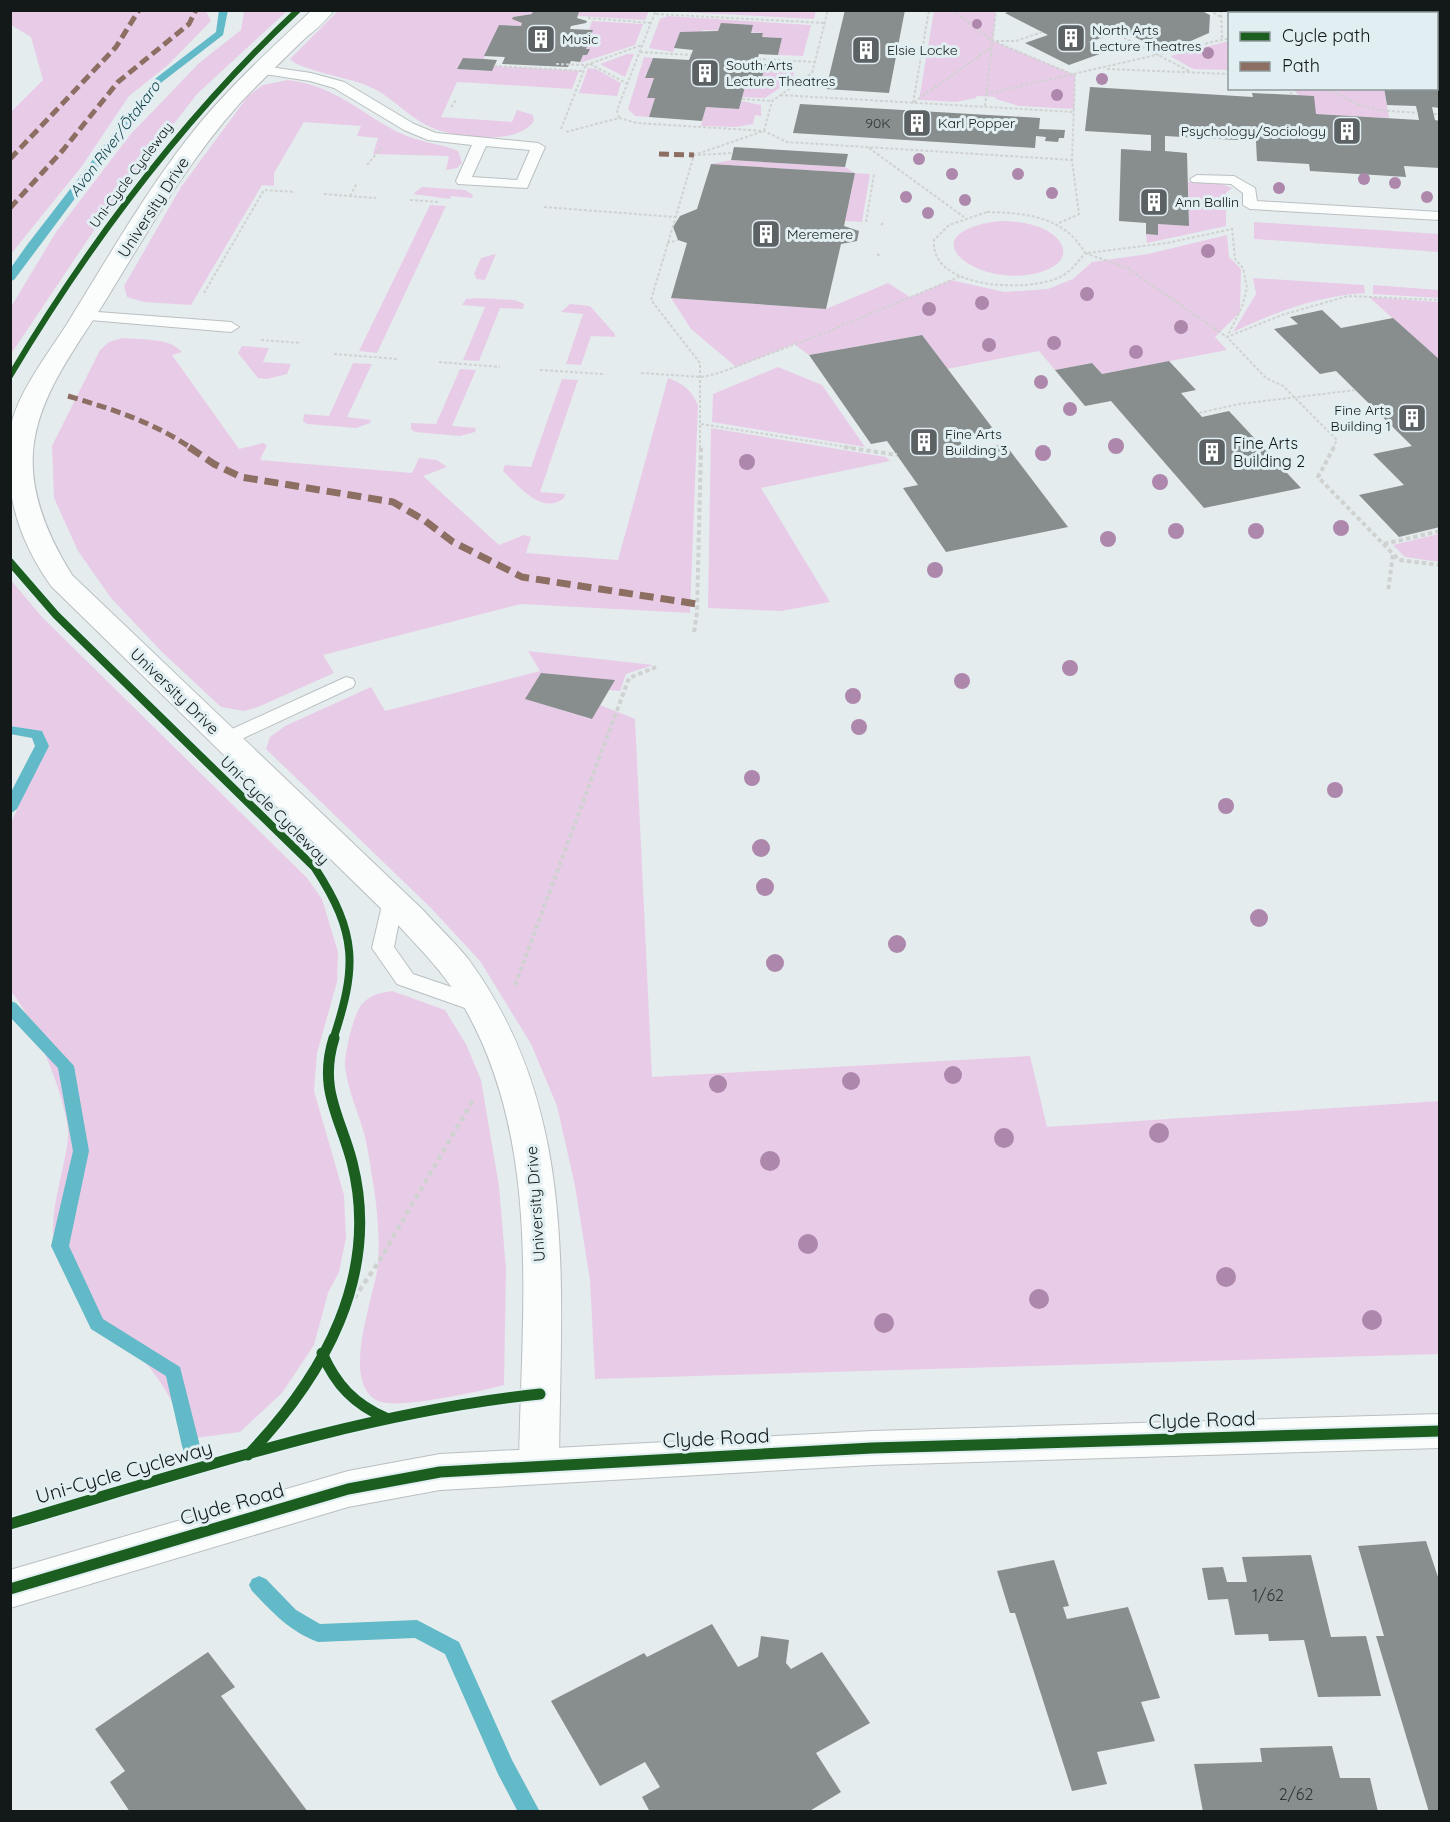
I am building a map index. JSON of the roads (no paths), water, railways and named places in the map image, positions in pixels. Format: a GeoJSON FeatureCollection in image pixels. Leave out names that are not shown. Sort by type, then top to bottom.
{"type":"FeatureCollection","features":[{"type":"Feature","properties":{"kind":"street","name":"University Drive"},"geometry":{"type":"LineString","coordinates":[[324,10],[226,107],[183,160],[84,316],[37,396],[25,426],[20,450],[20,478],[25,502],[44,554],[62,580],[393,901],[456,968],[479,1005],[518,1089],[532,1148],[540,1230],[539,1466]]}},
{"type":"Feature","properties":{"kind":"street","name":"Clyde Road"},"geometry":{"type":"LineString","coordinates":[[10,1589],[348,1489],[440,1472],[872,1448],[1440,1431]]}},
{"type":"Feature","properties":{"kind":"lane"},"geometry":{"type":"LineString","coordinates":[[263,70],[327,80],[351,90],[422,133],[446,140],[538,147],[522,185],[463,181],[480,143]]}},
{"type":"Feature","properties":{"kind":"lane"},"geometry":{"type":"LineString","coordinates":[[1197,179],[1234,180],[1250,191],[1250,205],[1440,216]]}},
{"type":"Feature","properties":{"kind":"lane"},"geometry":{"type":"LineString","coordinates":[[84,316],[231,327]]}},
{"type":"Feature","properties":{"kind":"lane"},"geometry":{"type":"LineString","coordinates":[[226,739],[346,683]]}},
{"type":"Feature","properties":{"kind":"lane"},"geometry":{"type":"LineString","coordinates":[[393,901],[382,948],[405,979],[479,1005]]}},
{"type":"Feature","properties":{"kind":"waterway","name":"Avon River/Ōtakaro"},"geometry":{"type":"LineString","coordinates":[[10,278],[31,247],[159,80],[220,33],[224,10]]}},
{"type":"Feature","properties":{"kind":"waterway","name":"Avon River/Ōtakaro"},"geometry":{"type":"LineString","coordinates":[[10,730],[37,734],[42,746],[10,809]]}},
{"type":"Feature","properties":{"kind":"waterway","name":"Avon River/Ōtakaro"},"geometry":{"type":"LineString","coordinates":[[10,1007],[66,1066],[81,1151],[60,1246],[97,1324],[174,1372],[191,1446]]}},
{"type":"Feature","properties":{"kind":"waterway","name":"Avon River/Ōtakaro"},"geometry":{"type":"LineString","coordinates":[[259,1585],[289,1616],[318,1633],[388,1632],[417,1629],[452,1648],[505,1767],[530,1812]]}},
{"type":"Feature","properties":{"kind":"place","name":"North Arts Lecture Theatres"},"geometry":{"type":"Point","coordinates":[1071,38]}},
{"type":"Feature","properties":{"kind":"place","name":"Music"},"geometry":{"type":"Point","coordinates":[541,39]}},
{"type":"Feature","properties":{"kind":"place","name":"Elsie Locke"},"geometry":{"type":"Point","coordinates":[866,50]}},
{"type":"Feature","properties":{"kind":"place","name":"South Arts Lecture Theatres"},"geometry":{"type":"Point","coordinates":[705,73]}},
{"type":"Feature","properties":{"kind":"place","name":"Karl Popper"},"geometry":{"type":"Point","coordinates":[917,123]}},
{"type":"Feature","properties":{"kind":"place","name":"Psychology/Sociology"},"geometry":{"type":"Point","coordinates":[1347,131]}},
{"type":"Feature","properties":{"kind":"place","name":"Ann Ballin"},"geometry":{"type":"Point","coordinates":[1154,202]}},
{"type":"Feature","properties":{"kind":"place","name":"Meremere"},"geometry":{"type":"Point","coordinates":[766,234]}},
{"type":"Feature","properties":{"kind":"place","name":"Fine Arts Building 1"},"geometry":{"type":"Point","coordinates":[1412,418]}},
{"type":"Feature","properties":{"kind":"place","name":"Fine Arts Building 3"},"geometry":{"type":"Point","coordinates":[924,442]}},
{"type":"Feature","properties":{"kind":"place","name":"Fine Arts Building 2"},"geometry":{"type":"Point","coordinates":[1212,452]}}]}
